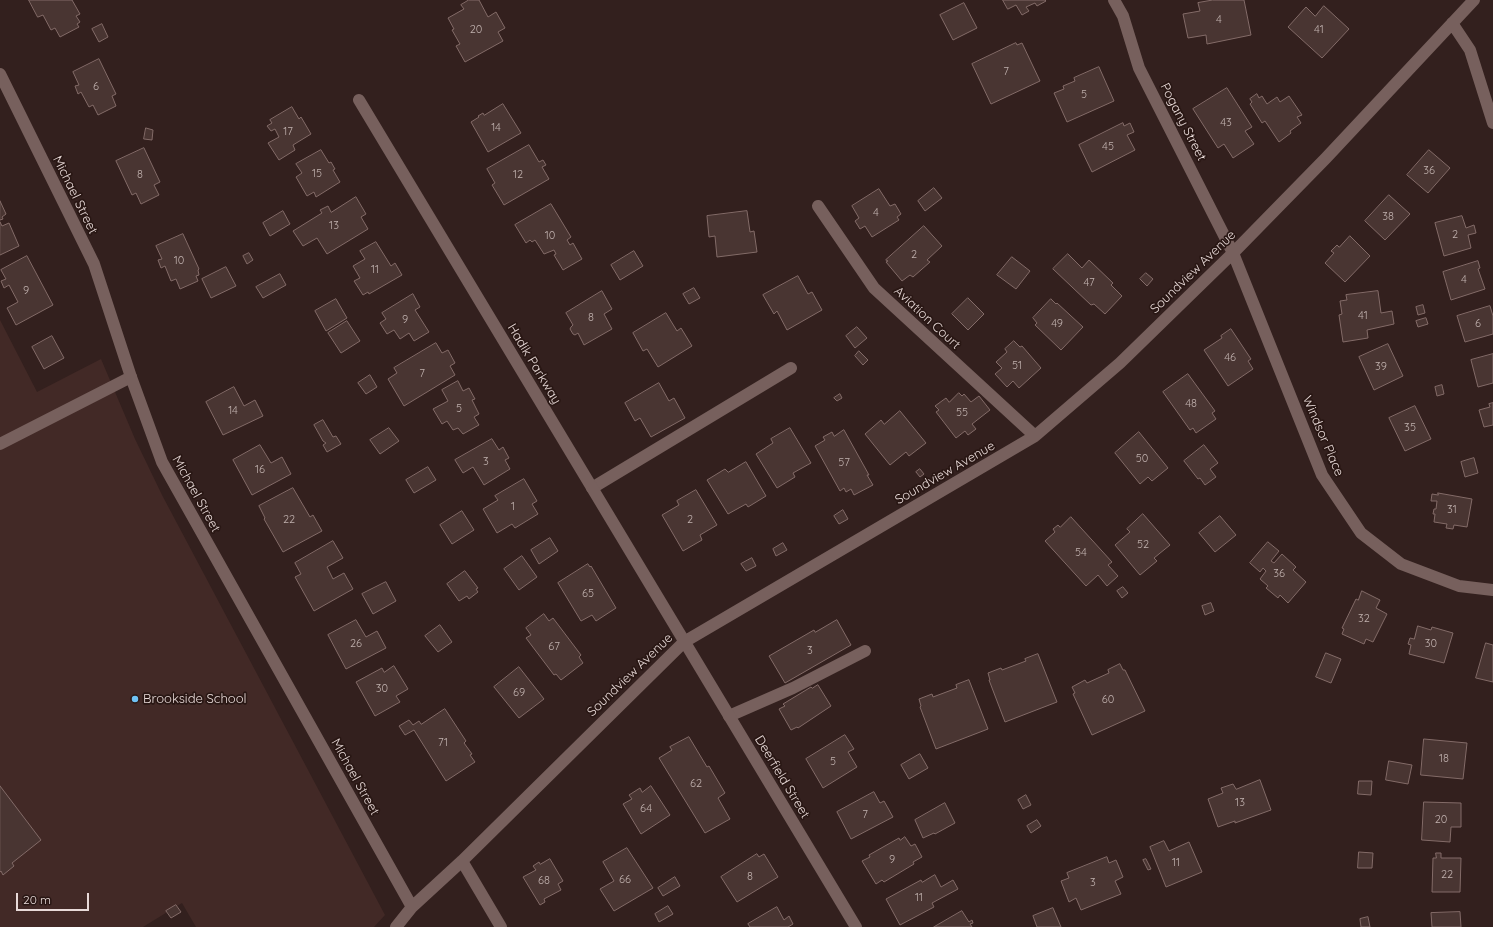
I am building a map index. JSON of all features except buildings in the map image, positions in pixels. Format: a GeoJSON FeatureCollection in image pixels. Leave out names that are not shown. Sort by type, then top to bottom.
{"type":"FeatureCollection","features":[{"type":"Feature","properties":{"kind":"street","name":"Pogany Street"},"geometry":{"type":"LineString","coordinates":[[1114,0],[1123,16],[1139,68],[1233,253]]}},
{"type":"Feature","properties":{"kind":"street","name":"Soundview Avenue"},"geometry":{"type":"LineString","coordinates":[[396,927],[412,907],[462,861],[684,642],[1035,436],[1120,363],[1233,253],[1337,146],[1474,0]]}},
{"type":"Feature","properties":{"kind":"street"},"geometry":{"type":"LineString","coordinates":[[1452,23],[1470,50],[1493,123]]}},
{"type":"Feature","properties":{"kind":"street","name":"Michael Street"},"geometry":{"type":"LineString","coordinates":[[0,74],[94,264],[131,377],[162,462],[412,907]]}},
{"type":"Feature","properties":{"kind":"street","name":"Hadik Parkway"},"geometry":{"type":"LineString","coordinates":[[359,100],[684,642]]}},
{"type":"Feature","properties":{"kind":"street","name":"Aviation Court"},"geometry":{"type":"LineString","coordinates":[[818,206],[874,288],[1035,436]]}},
{"type":"Feature","properties":{"kind":"street","name":"Windsor Place"},"geometry":{"type":"LineString","coordinates":[[1233,253],[1322,476],[1362,533],[1401,564],[1458,586],[1493,590]]}},
{"type":"Feature","properties":{"kind":"street"},"geometry":{"type":"LineString","coordinates":[[592,488],[791,368]]}},
{"type":"Feature","properties":{"kind":"street"},"geometry":{"type":"LineString","coordinates":[[0,444],[131,377]]}},
{"type":"Feature","properties":{"kind":"street","name":"Deerfield Street"},"geometry":{"type":"LineString","coordinates":[[684,642],[856,927]]}},
{"type":"Feature","properties":{"kind":"street"},"geometry":{"type":"LineString","coordinates":[[728,716],[793,688],[865,651]]}},
{"type":"Feature","properties":{"kind":"street"},"geometry":{"type":"LineString","coordinates":[[462,861],[501,927]]}},
{"type":"Feature","properties":{"kind":"shaded area","name":"Brookside School"},"geometry":{"type":"Polygon","coordinates":[[[0,320],[37,392],[101,359],[135,439],[162,495],[385,915],[374,927],[196,927],[182,903],[143,927],[0,927],[0,320]]]}},
{"type":"Feature","properties":{"kind":"place","name":"Brookside School"},"geometry":{"type":"Point","coordinates":[135,699]}}]}
